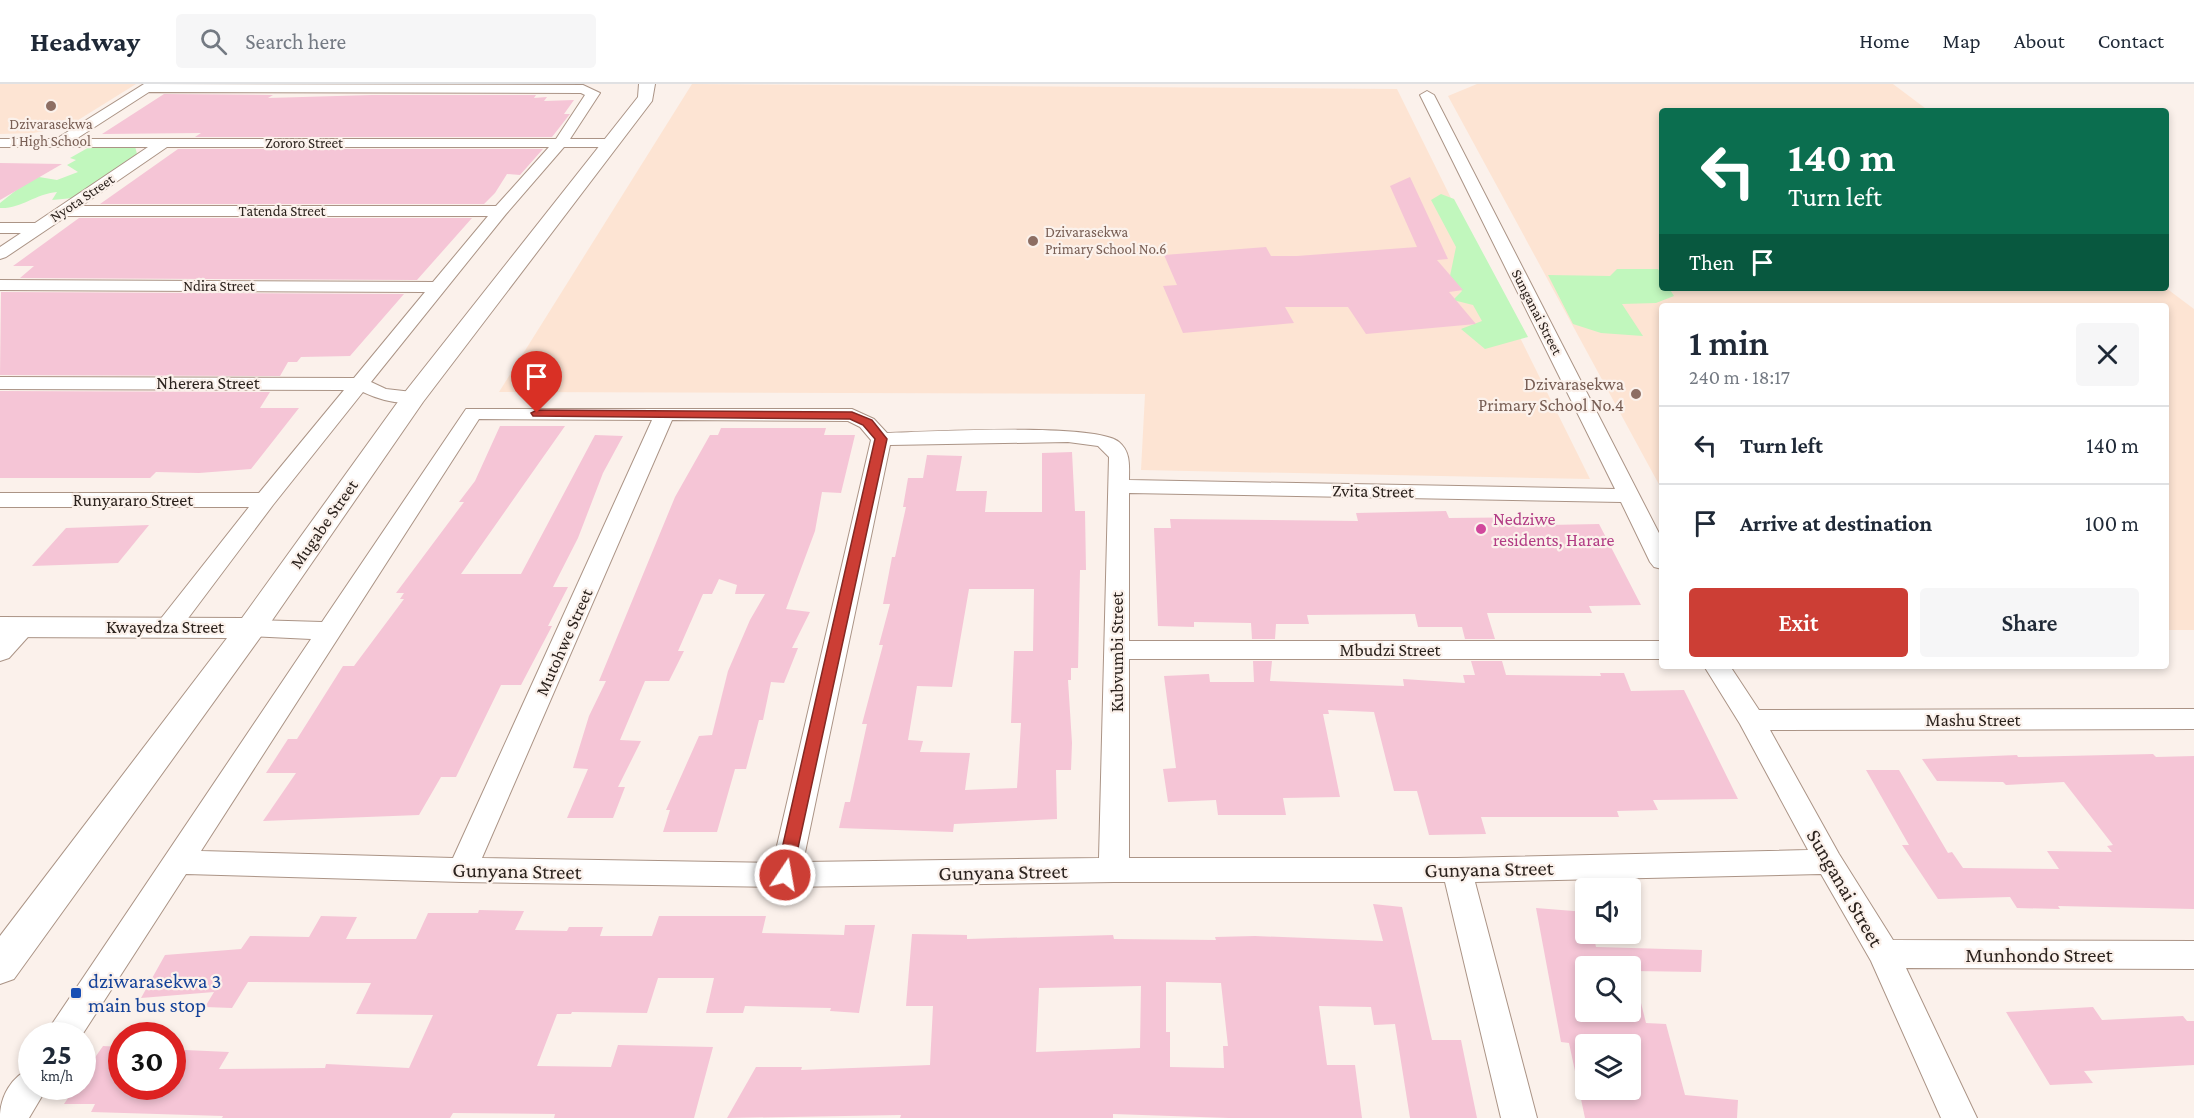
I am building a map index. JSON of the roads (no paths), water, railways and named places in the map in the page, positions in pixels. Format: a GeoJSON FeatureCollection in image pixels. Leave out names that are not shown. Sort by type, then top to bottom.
{"type":"FeatureCollection","features":[{"type":"Feature","properties":{"kind":"street","name":"Mugabe Street"},"geometry":{"type":"LineString","coordinates":[[0,967],[251,628],[414,397],[646,98],[647,84]]}},
{"type":"Feature","properties":{"kind":"street"},"geometry":{"type":"LineString","coordinates":[[61,142],[149,86],[475,86],[583,89],[592,91],[593,95],[560,143],[500,211],[265,500],[168,627]]}},
{"type":"Feature","properties":{"kind":"street","name":"Sunganai Street"},"geometry":{"type":"LineString","coordinates":[[1427,95],[1659,556]]}},
{"type":"Feature","properties":{"kind":"street","name":"Zororo Street"},"geometry":{"type":"LineString","coordinates":[[0,143],[609,143]]}},
{"type":"Feature","properties":{"kind":"street","name":"Nyota Street"},"geometry":{"type":"LineString","coordinates":[[0,254],[164,143]]}},
{"type":"Feature","properties":{"kind":"street","name":"Tatenda Street"},"geometry":{"type":"LineString","coordinates":[[64,211],[500,211]]}},
{"type":"Feature","properties":{"kind":"street"},"geometry":{"type":"LineString","coordinates":[[0,228],[38,228]]}},
{"type":"Feature","properties":{"kind":"street","name":"Ndira Street"},"geometry":{"type":"LineString","coordinates":[[0,285],[439,287]]}},
{"type":"Feature","properties":{"kind":"street","name":"Nherera Street"},"geometry":{"type":"LineString","coordinates":[[0,383],[360,384],[382,394],[414,397]]}},
{"type":"Feature","properties":{"kind":"street"},"geometry":{"type":"LineString","coordinates":[[73,1022],[472,413],[852,415],[867,423],[881,439],[785,875]]}},
{"type":"Feature","properties":{"kind":"street","name":"Mutohwe Street"},"geometry":{"type":"LineString","coordinates":[[462,870],[665,414]]}},
{"type":"Feature","properties":{"kind":"street","name":"Kubvumbi Street"},"geometry":{"type":"LineString","coordinates":[[881,439],[1068,436],[1104,441],[1113,447],[1119,457],[1114,870]]}},
{"type":"Feature","properties":{"kind":"street","name":"Zvita Street"},"geometry":{"type":"LineString","coordinates":[[1117,486],[1628,496]]}},
{"type":"Feature","properties":{"kind":"street","name":"Runyararo Street"},"geometry":{"type":"LineString","coordinates":[[0,500],[265,500]]}},
{"type":"Feature","properties":{"kind":"street"},"geometry":{"type":"LineString","coordinates":[[0,652],[12,627]]}},
{"type":"Feature","properties":{"kind":"street","name":"Kwayedza Street"},"geometry":{"type":"LineString","coordinates":[[12,627],[251,628],[329,631]]}},
{"type":"Feature","properties":{"kind":"street","name":"Mbudzi Street"},"geometry":{"type":"LineString","coordinates":[[1118,650],[1659,650]]}},
{"type":"Feature","properties":{"kind":"street","name":"Sunganai Street"},"geometry":{"type":"LineString","coordinates":[[1719,669],[1751,720],[1829,862],[1884,954],[1959,1118]]}},
{"type":"Feature","properties":{"kind":"street","name":"Mashu Street"},"geometry":{"type":"LineString","coordinates":[[1751,720],[2194,719]]}},
{"type":"Feature","properties":{"kind":"street","name":"Gunyana Street"},"geometry":{"type":"LineString","coordinates":[[178,862],[462,870],[785,875],[1114,870],[1457,870],[1829,862]]}},
{"type":"Feature","properties":{"kind":"street"},"geometry":{"type":"LineString","coordinates":[[1457,870],[1519,1118]]}},
{"type":"Feature","properties":{"kind":"street","name":"Munhondo Street"},"geometry":{"type":"LineString","coordinates":[[1884,954],[2194,955]]}},
{"type":"Feature","properties":{"kind":"street"},"geometry":{"type":"LineString","coordinates":[[9,1118],[21,1100]]}},
{"type":"Feature","properties":{"kind":"place","name":"Dzivarasekwa 1 High School"},"geometry":{"type":"Point","coordinates":[51,106]}},
{"type":"Feature","properties":{"kind":"place","name":"Dzivarasekwa Primary School No.6"},"geometry":{"type":"Point","coordinates":[1033,241]}},
{"type":"Feature","properties":{"kind":"place","name":"Dzivarasekwa Primary School No.4"},"geometry":{"type":"Point","coordinates":[1636,394]}},
{"type":"Feature","properties":{"kind":"place","name":"Nedziwe residents, Harare"},"geometry":{"type":"Point","coordinates":[1481,529]}},
{"type":"Feature","properties":{"kind":"place","name":"dziwarasekwa 3 main bus stop"},"geometry":{"type":"Point","coordinates":[76,993]}}]}
